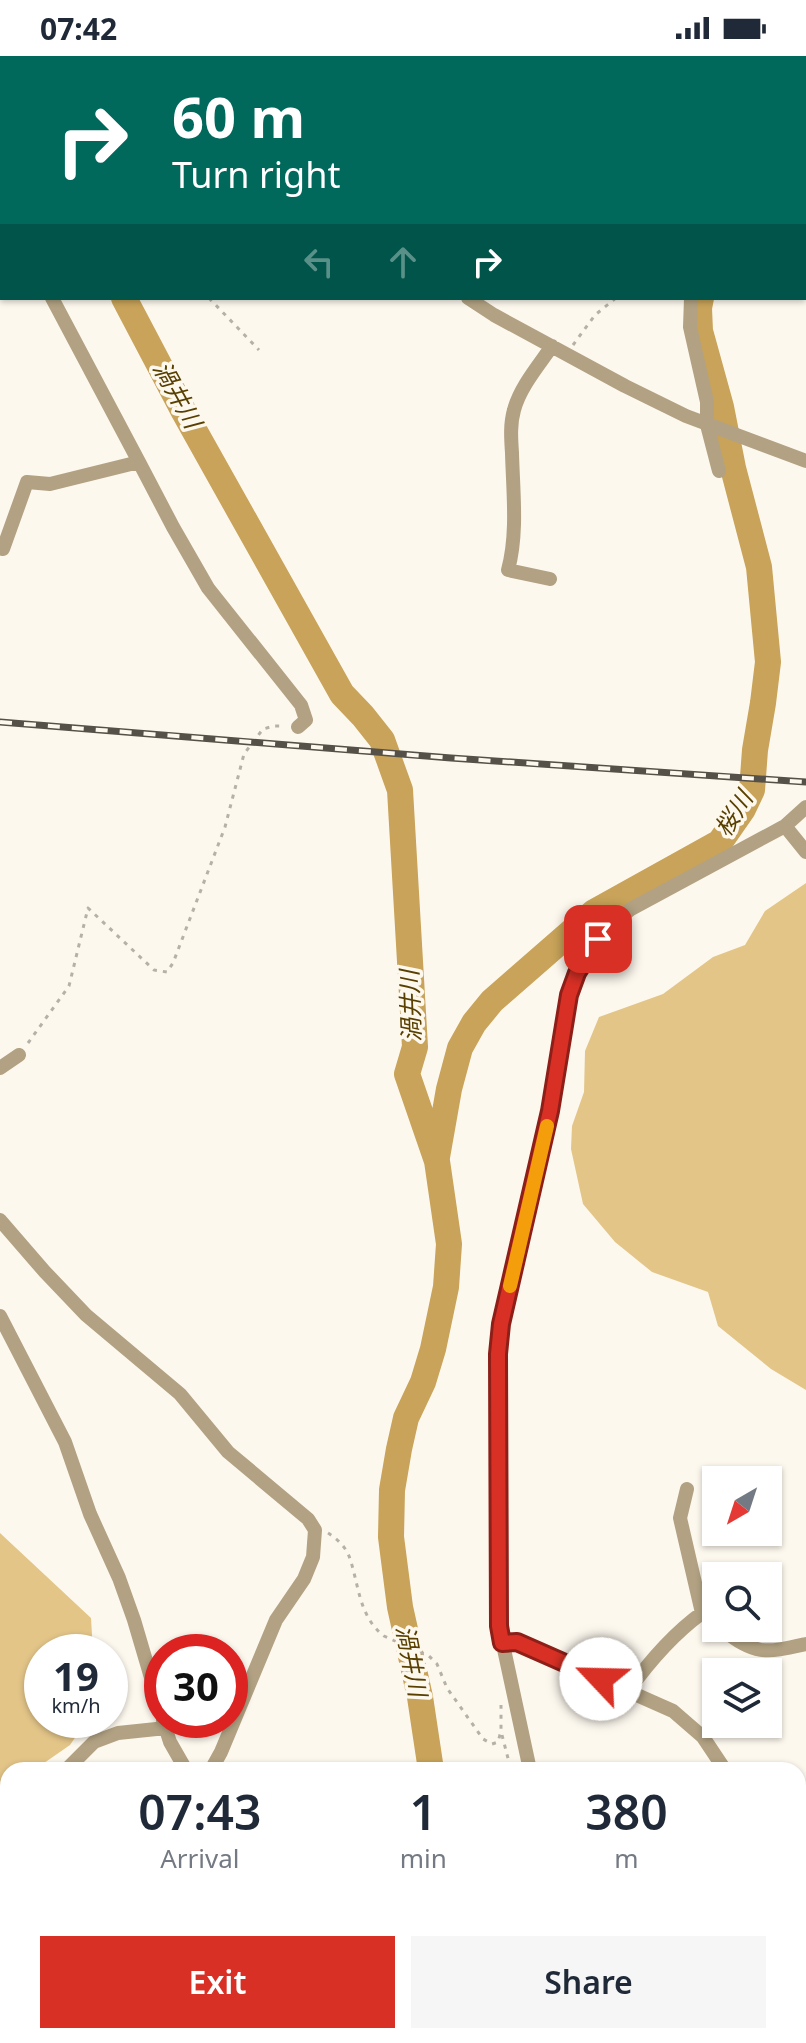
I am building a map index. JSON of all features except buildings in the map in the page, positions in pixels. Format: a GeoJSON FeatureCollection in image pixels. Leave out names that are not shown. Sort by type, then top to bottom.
{"type":"FeatureCollection","features":[{"type":"Feature","properties":{"kind":"street"},"geometry":{"type":"LineString","coordinates":[[53,300],[208,588],[301,705],[306,720],[298,727]]}},
{"type":"Feature","properties":{"kind":"street"},"geometry":{"type":"LineString","coordinates":[[471,300],[625,386],[711,426],[806,461]]}},
{"type":"Feature","properties":{"kind":"street"},"geometry":{"type":"LineString","coordinates":[[691,300],[690,327],[719,471]]}},
{"type":"Feature","properties":{"kind":"street"},"geometry":{"type":"LineString","coordinates":[[550,579],[508,570],[514,534],[511,426],[514,408],[524,387],[552,346]]}},
{"type":"Feature","properties":{"kind":"street"},"geometry":{"type":"LineString","coordinates":[[0,548],[3,549],[27,482],[50,484],[139,462]]}},
{"type":"Feature","properties":{"kind":"street"},"geometry":{"type":"LineString","coordinates":[[528,1762],[499,1626],[498,1354],[501,1324],[550,1111],[569,995],[586,956],[612,924],[631,909],[785,826],[806,807]]}},
{"type":"Feature","properties":{"kind":"street"},"geometry":{"type":"LineString","coordinates":[[785,826],[806,852]]}},
{"type":"Feature","properties":{"kind":"street"},"geometry":{"type":"LineString","coordinates":[[0,1068],[19,1055]]}},
{"type":"Feature","properties":{"kind":"street"},"geometry":{"type":"LineString","coordinates":[[0,1220],[86,1315],[180,1394],[228,1452],[308,1519],[315,1530],[309,1568],[276,1620],[215,1762]]}},
{"type":"Feature","properties":{"kind":"street"},"geometry":{"type":"LineString","coordinates":[[0,1316],[65,1442],[90,1514],[119,1578],[144,1654]]}},
{"type":"Feature","properties":{"kind":"street"},"geometry":{"type":"LineString","coordinates":[[628,1691],[666,1645],[702,1613],[680,1518],[687,1489]]}},
{"type":"Feature","properties":{"kind":"street"},"geometry":{"type":"LineString","coordinates":[[502,1643],[517,1642],[673,1711],[703,1737],[720,1762]]}},
{"type":"Feature","properties":{"kind":"street"},"geometry":{"type":"LineString","coordinates":[[739,1642],[757,1650],[782,1650],[806,1644]]}},
{"type":"Feature","properties":{"kind":"street"},"geometry":{"type":"LineString","coordinates":[[74,1762],[94,1742],[144,1726]]}},
{"type":"Feature","properties":{"kind":"street"},"geometry":{"type":"LineString","coordinates":[[169,1738],[181,1762]]}},
{"type":"Feature","properties":{"kind":"path"},"geometry":{"type":"LineString","coordinates":[[211,300],[259,350]]}},
{"type":"Feature","properties":{"kind":"path"},"geometry":{"type":"LineString","coordinates":[[566,354],[595,315],[614,300]]}},
{"type":"Feature","properties":{"kind":"path"},"geometry":{"type":"LineString","coordinates":[[19,1055],[69,986],[88,908],[154,970],[167,972],[225,827],[244,754],[263,729],[298,727]]}},
{"type":"Feature","properties":{"kind":"path"},"geometry":{"type":"LineString","coordinates":[[315,1530],[330,1534],[344,1547],[360,1598],[378,1631],[429,1656],[437,1664],[447,1688],[483,1739],[492,1744],[498,1742],[501,1731]]}},
{"type":"Feature","properties":{"kind":"path"},"geometry":{"type":"LineString","coordinates":[[500,1701],[501,1731],[509,1762]]}},
{"type":"Feature","properties":{"kind":"shaded area"},"geometry":{"type":"Polygon","coordinates":[[[806,883],[806,1390],[771,1369],[718,1326],[708,1292],[652,1272],[615,1242],[583,1204],[571,1149],[572,1126],[584,1092],[585,1051],[599,1017],[663,994],[713,957],[745,945],[765,911],[806,883]]]}},
{"type":"Feature","properties":{"kind":"shaded area"},"geometry":{"type":"Polygon","coordinates":[[[0,1533],[91,1618],[92,1634],[24,1634],[24,1738],[75,1738],[46,1762],[0,1762],[0,1533]]]}},
{"type":"Feature","properties":{"kind":"waterway","name":"渦井川"},"geometry":{"type":"LineString","coordinates":[[125,300],[342,694],[382,740],[400,790],[415,1047],[407,1074],[437,1161],[449,1244],[446,1287],[433,1349],[423,1382],[406,1418],[392,1490],[391,1537],[400,1607],[420,1697],[430,1762]]}},
{"type":"Feature","properties":{"kind":"waterway","name":"桜川"},"geometry":{"type":"LineString","coordinates":[[437,1157],[460,1048],[474,1023],[492,1001],[594,912],[720,842],[752,790],[768,662],[759,567],[700,331],[701,300]]}},
{"type":"Feature","properties":{"kind":"railway"},"geometry":{"type":"LineString","coordinates":[[0,722],[451,758],[806,782]]}},
{"type":"Feature","properties":{"kind":"slow traffic"},"geometry":{"type":"LineString","coordinates":[[510,1286],[547,1126]]}},
{"type":"Feature","properties":{"kind":"route"},"geometry":{"type":"LineString","coordinates":[[598,939],[577,973],[569,995],[550,1111],[501,1324],[498,1354],[499,1626],[502,1643],[517,1642],[601,1679]]}}]}
